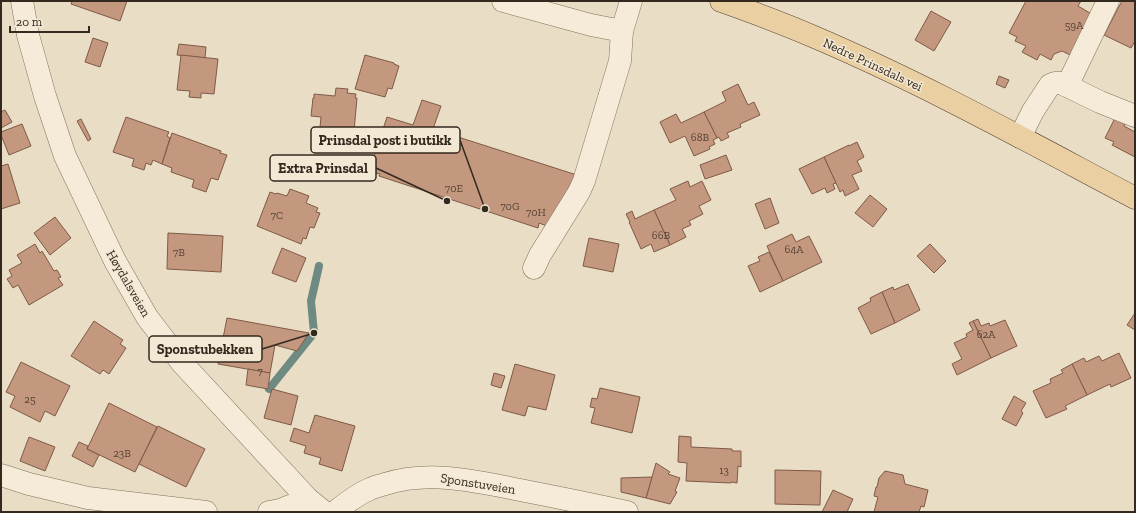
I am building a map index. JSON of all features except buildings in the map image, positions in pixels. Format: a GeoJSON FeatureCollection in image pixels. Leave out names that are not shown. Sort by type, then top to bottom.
{"type":"FeatureCollection","features":[{"type":"Feature","properties":{"kind":"main road","name":"Nedre Prinsdals vei"},"geometry":{"type":"LineString","coordinates":[[721,1],[785,24],[852,53],[1020,137],[1135,198]]}},
{"type":"Feature","properties":{"kind":"street","name":"Høydalsveien"},"geometry":{"type":"LineString","coordinates":[[22,1],[28,35],[45,96],[65,156],[115,261],[147,317],[182,364],[316,506]]}},
{"type":"Feature","properties":{"kind":"street"},"geometry":{"type":"LineString","coordinates":[[503,1],[591,25],[622,31]]}},
{"type":"Feature","properties":{"kind":"street"},"geometry":{"type":"LineString","coordinates":[[534,268],[540,255],[579,192],[584,181],[620,61],[622,31],[631,1]]}},
{"type":"Feature","properties":{"kind":"street"},"geometry":{"type":"LineString","coordinates":[[1067,86],[1108,1]]}},
{"type":"Feature","properties":{"kind":"street"},"geometry":{"type":"LineString","coordinates":[[1020,137],[1033,111],[1050,84],[1055,83],[1061,83],[1100,102],[1135,116]]}},
{"type":"Feature","properties":{"kind":"street"},"geometry":{"type":"LineString","coordinates":[[1,475],[89,505],[206,512]]}},
{"type":"Feature","properties":{"kind":"street","name":"Sponstuveien"},"geometry":{"type":"LineString","coordinates":[[335,512],[368,489],[404,479],[439,477],[462,479],[590,503],[627,512]]}},
{"type":"Feature","properties":{"kind":"street"},"geometry":{"type":"LineString","coordinates":[[269,512],[316,506]]}},
{"type":"Feature","properties":{"kind":"waterway"},"geometry":{"type":"LineString","coordinates":[[269,389],[314,333],[311,301],[319,266]]}},
{"type":"Feature","properties":{"kind":"place","name":"Extra Prinsdal"},"geometry":{"type":"Point","coordinates":[447,201]}},
{"type":"Feature","properties":{"kind":"place","name":"Prinsdal post i butikk"},"geometry":{"type":"Point","coordinates":[485,209]}},
{"type":"Feature","properties":{"kind":"place","name":"Sponstubekken"},"geometry":{"type":"Point","coordinates":[314,333]}}]}
